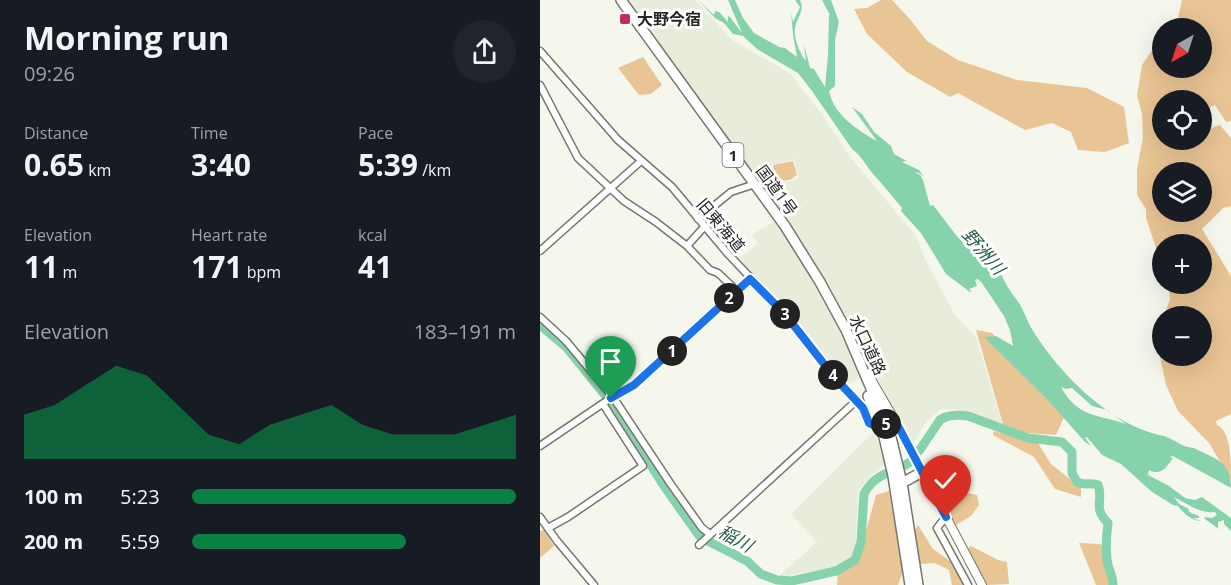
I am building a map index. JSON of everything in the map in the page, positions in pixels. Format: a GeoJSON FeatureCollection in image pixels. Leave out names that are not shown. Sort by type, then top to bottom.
{"type":"FeatureCollection","features":[{"type":"Feature","properties":{"kind":"highway","name":"国道1号"},"geometry":{"type":"LineString","coordinates":[[621,0],[800,249],[837,315]]}},
{"type":"Feature","properties":{"kind":"highway","name":"水口道路"},"geometry":{"type":"LineString","coordinates":[[837,315],[860,360],[894,463],[910,585]]}},
{"type":"Feature","properties":{"kind":"highway","name":"水口道路"},"geometry":{"type":"LineString","coordinates":[[837,315],[878,414]]}},
{"type":"Feature","properties":{"kind":"highway"},"geometry":{"type":"LineString","coordinates":[[902,483],[922,472]]}},
{"type":"Feature","properties":{"kind":"highway","name":"水口道路"},"geometry":{"type":"LineString","coordinates":[[896,474],[902,483],[918,585]]}},
{"type":"Feature","properties":{"kind":"main road"},"geometry":{"type":"LineString","coordinates":[[860,360],[897,424],[982,585]]}},
{"type":"Feature","properties":{"kind":"main road"},"geometry":{"type":"LineString","coordinates":[[878,414],[897,424]]}},
{"type":"Feature","properties":{"kind":"street","name":"旧東海道"},"geometry":{"type":"LineString","coordinates":[[540,51],[601,122],[672,187],[750,279],[784,313],[856,401],[878,414]]}},
{"type":"Feature","properties":{"kind":"street"},"geometry":{"type":"LineString","coordinates":[[540,85],[578,158],[609,189],[687,246],[710,270],[718,273],[737,291]]}},
{"type":"Feature","properties":{"kind":"street"},"geometry":{"type":"LineString","coordinates":[[540,251],[641,161]]}},
{"type":"Feature","properties":{"kind":"street"},"geometry":{"type":"LineString","coordinates":[[698,219],[731,192],[755,184]]}},
{"type":"Feature","properties":{"kind":"street"},"geometry":{"type":"LineString","coordinates":[[687,246],[704,227]]}},
{"type":"Feature","properties":{"kind":"street"},"geometry":{"type":"LineString","coordinates":[[540,446],[634,385],[750,279]]}},
{"type":"Feature","properties":{"kind":"street"},"geometry":{"type":"LineString","coordinates":[[540,317],[566,341],[709,535]]}},
{"type":"Feature","properties":{"kind":"street"},"geometry":{"type":"LineString","coordinates":[[548,528],[644,466],[608,400]]}},
{"type":"Feature","properties":{"kind":"street"},"geometry":{"type":"LineString","coordinates":[[700,544],[856,401]]}},
{"type":"Feature","properties":{"kind":"street"},"geometry":{"type":"LineString","coordinates":[[878,414],[897,424]]}},
{"type":"Feature","properties":{"kind":"street"},"geometry":{"type":"LineString","coordinates":[[540,516],[594,585]]}},
{"type":"Feature","properties":{"kind":"street"},"geometry":{"type":"LineString","coordinates":[[946,517],[937,528],[968,585]]}},
{"type":"Feature","properties":{"kind":"shaded area"},"geometry":{"type":"Polygon","coordinates":[[[625,0],[695,0],[732,40],[791,74],[824,117],[851,158],[916,236],[925,259],[955,315],[976,337],[1002,423],[955,410],[941,409],[926,422],[913,444],[812,259],[761,184],[625,0]],[[794,159],[765,167],[774,182],[792,181],[798,177],[794,159]]]}},
{"type":"Feature","properties":{"kind":"shaded area"},"geometry":{"type":"Polygon","coordinates":[[[698,0],[714,15],[715,11],[719,12],[728,22],[728,16],[730,17],[742,33],[728,0],[735,0],[743,18],[754,33],[785,48],[797,57],[791,12],[793,22],[800,7],[795,0],[800,0],[802,8],[795,28],[796,41],[806,61],[804,44],[810,68],[814,69],[825,87],[830,15],[822,0],[831,0],[839,22],[835,40],[835,86],[829,91],[841,114],[854,127],[877,141],[852,107],[862,114],[874,132],[891,146],[894,154],[912,164],[902,162],[919,170],[924,177],[914,172],[923,180],[930,206],[933,205],[956,235],[981,261],[986,264],[983,253],[994,259],[1040,342],[1069,377],[1107,410],[1092,406],[1072,388],[1061,387],[1074,404],[1081,410],[1126,424],[1108,410],[1124,421],[1186,447],[1194,448],[1215,458],[1225,466],[1231,488],[1173,456],[1170,457],[1173,458],[1163,470],[1153,472],[1149,470],[1148,475],[1185,498],[1195,500],[1202,497],[1231,518],[1231,531],[1224,524],[1224,520],[1218,522],[1220,530],[1205,519],[1204,517],[1212,518],[1217,515],[1215,512],[1199,510],[1174,497],[1179,504],[1199,516],[1199,518],[1193,518],[1201,521],[1191,518],[1178,506],[1152,492],[1121,464],[1102,455],[1087,437],[1085,438],[1091,446],[1085,442],[1047,399],[984,337],[996,336],[1013,346],[1004,316],[982,283],[978,279],[975,280],[977,286],[969,289],[972,292],[970,292],[946,274],[921,233],[852,149],[798,73],[757,49],[743,36],[733,34],[724,23],[715,18],[698,0]]]}},
{"type":"Feature","properties":{"kind":"shaded area"},"geometry":{"type":"Polygon","coordinates":[[[881,0],[892,0],[927,41],[958,60],[1017,80],[1087,88],[1124,107],[1129,143],[1105,152],[1078,150],[1071,132],[1052,123],[1025,130],[958,93],[950,97],[907,72],[867,34],[854,9],[867,8],[881,0]]]}},
{"type":"Feature","properties":{"kind":"shaded area"},"geometry":{"type":"Polygon","coordinates":[[[1182,0],[1231,0],[1231,121],[1226,122],[1215,105],[1212,106],[1212,90],[1152,90],[1152,150],[1212,150],[1212,128],[1220,125],[1231,138],[1231,206],[1223,208],[1212,219],[1212,162],[1152,162],[1152,222],[1209,222],[1202,229],[1205,234],[1152,234],[1152,236],[1146,218],[1146,209],[1137,195],[1137,169],[1143,137],[1142,114],[1137,95],[1142,65],[1152,50],[1152,78],[1212,78],[1212,18],[1178,18],[1182,0]]]}},
{"type":"Feature","properties":{"kind":"shaded area"},"geometry":{"type":"Polygon","coordinates":[[[643,57],[662,85],[651,94],[639,95],[618,68],[643,57]]]}},
{"type":"Feature","properties":{"kind":"shaded area"},"geometry":{"type":"Polygon","coordinates":[[[793,161],[797,175],[790,180],[774,181],[773,165],[793,161]]]}},
{"type":"Feature","properties":{"kind":"shaded area"},"geometry":{"type":"Polygon","coordinates":[[[777,219],[806,265],[849,350],[859,378],[847,386],[736,261],[758,243],[752,235],[777,219]]]}},
{"type":"Feature","properties":{"kind":"shaded area"},"geometry":{"type":"Polygon","coordinates":[[[1212,245],[1231,276],[1231,414],[1216,421],[1228,440],[1231,480],[1209,443],[1178,411],[1166,385],[1162,366],[1212,366],[1212,306],[1168,306],[1169,294],[1212,294],[1212,245]]]}},
{"type":"Feature","properties":{"kind":"shaded area"},"geometry":{"type":"Polygon","coordinates":[[[976,330],[992,333],[1065,415],[1056,435],[1027,433],[1003,424],[976,330]]]}},
{"type":"Feature","properties":{"kind":"shaded area"},"geometry":{"type":"Polygon","coordinates":[[[993,431],[1038,443],[1051,464],[1081,488],[1081,497],[1055,489],[1034,457],[993,435],[993,431]]]}},
{"type":"Feature","properties":{"kind":"shaded area"},"geometry":{"type":"Polygon","coordinates":[[[876,434],[885,464],[859,489],[855,552],[852,557],[835,567],[780,577],[817,542],[791,514],[869,436],[876,434]]]}},
{"type":"Feature","properties":{"kind":"shaded area"},"geometry":{"type":"Polygon","coordinates":[[[889,491],[903,571],[898,585],[837,585],[838,571],[858,560],[876,495],[889,491]]]}},
{"type":"Feature","properties":{"kind":"shaded area"},"geometry":{"type":"Polygon","coordinates":[[[963,492],[977,495],[979,505],[971,516],[956,525],[945,507],[953,502],[950,495],[963,492]]]}},
{"type":"Feature","properties":{"kind":"shaded area"},"geometry":{"type":"Polygon","coordinates":[[[918,525],[933,549],[950,561],[964,585],[952,585],[949,570],[935,563],[919,564],[914,532],[918,525]]]}},
{"type":"Feature","properties":{"kind":"shaded area"},"geometry":{"type":"Polygon","coordinates":[[[544,530],[554,546],[540,558],[540,531],[544,530]]]}},
{"type":"Feature","properties":{"kind":"shaded area"},"geometry":{"type":"Polygon","coordinates":[[[1079,543],[1100,544],[1111,553],[1110,577],[1114,585],[1096,585],[1079,543]]]}},
{"type":"Feature","properties":{"kind":"shaded area"},"geometry":{"type":"Polygon","coordinates":[[[971,546],[998,560],[1007,562],[1009,584],[987,585],[967,549],[971,546]]]}},
{"type":"Feature","properties":{"kind":"waterway","name":"稲川"},"geometry":{"type":"LineString","coordinates":[[540,325],[566,347],[613,405],[664,486],[700,537],[747,561],[761,574],[777,580],[792,581],[836,571],[855,560],[861,542],[864,494],[879,477],[910,462]]}},
{"type":"Feature","properties":{"kind":"waterway","name":"稲川"},"geometry":{"type":"LineString","coordinates":[[919,451],[940,420],[957,416],[968,416],[1028,438],[1062,442],[1072,452],[1072,473],[1077,482],[1098,485],[1099,508],[1108,523],[1106,555],[1113,585]]}},
{"type":"Feature","properties":{"kind":"place","name":"大野今宿"},"geometry":{"type":"Point","coordinates":[625,19]}},
{"type":"Feature","properties":{"kind":"route"},"geometry":{"type":"LineString","coordinates":[[611,398],[634,385],[750,279],[784,313],[835,378],[863,408],[869,423],[875,426],[897,424],[946,517]]}},
{"type":"Feature","properties":{"kind":"water label","name":"野洲川"},"geometry":{"type":"Point","coordinates":[984,251]}}]}
